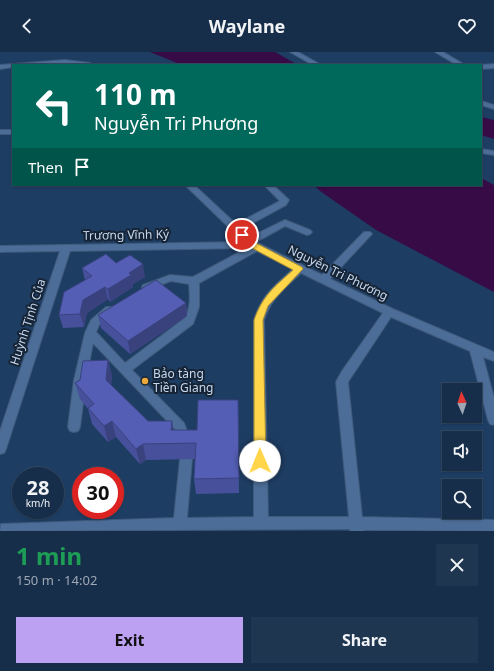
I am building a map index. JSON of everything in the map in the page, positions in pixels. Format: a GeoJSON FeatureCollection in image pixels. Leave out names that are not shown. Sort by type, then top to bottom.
{"type":"FeatureCollection","features":[{"type":"Feature","properties":{"kind":"street"},"geometry":{"type":"LineString","coordinates":[[293,52],[316,64]]}},
{"type":"Feature","properties":{"kind":"street"},"geometry":{"type":"LineString","coordinates":[[438,52],[460,64]]}},
{"type":"Feature","properties":{"kind":"street"},"geometry":{"type":"LineString","coordinates":[[32,64],[65,62],[82,64]]}},
{"type":"Feature","properties":{"kind":"street"},"geometry":{"type":"LineString","coordinates":[[0,67],[12,66]]}},
{"type":"Feature","properties":{"kind":"street"},"geometry":{"type":"LineString","coordinates":[[482,67],[494,66]]}},
{"type":"Feature","properties":{"kind":"street"},"geometry":{"type":"LineString","coordinates":[[482,104],[494,107]]}},
{"type":"Feature","properties":{"kind":"street"},"geometry":{"type":"LineString","coordinates":[[0,132],[12,132]]}},
{"type":"Feature","properties":{"kind":"street"},"geometry":{"type":"LineString","coordinates":[[482,151],[494,153]]}},
{"type":"Feature","properties":{"kind":"street","name":"Nguyễn Tri Phương"},"geometry":{"type":"LineString","coordinates":[[190,186],[253,244],[299,269],[388,312],[494,357]]}},
{"type":"Feature","properties":{"kind":"street"},"geometry":{"type":"LineString","coordinates":[[235,229],[284,203],[285,200],[283,197],[269,186]]}},
{"type":"Feature","properties":{"kind":"street"},"geometry":{"type":"LineString","coordinates":[[141,290],[170,278],[194,281],[285,223],[307,232]]}},
{"type":"Feature","properties":{"kind":"street"},"geometry":{"type":"LineString","coordinates":[[323,280],[367,234]]}},
{"type":"Feature","properties":{"kind":"street","name":"Trương Vĩnh Ký"},"geometry":{"type":"LineString","coordinates":[[0,249],[253,244]]}},
{"type":"Feature","properties":{"kind":"street","name":"Huỳnh Tịnh Của"},"geometry":{"type":"LineString","coordinates":[[0,449],[66,248]]}},
{"type":"Feature","properties":{"kind":"street"},"geometry":{"type":"LineString","coordinates":[[261,525],[258,320],[264,305],[273,293],[299,269]]}},
{"type":"Feature","properties":{"kind":"street"},"geometry":{"type":"LineString","coordinates":[[125,369],[189,321],[194,315],[196,306],[194,281]]}},
{"type":"Feature","properties":{"kind":"street"},"geometry":{"type":"LineString","coordinates":[[74,427],[80,380],[90,333],[99,320],[117,306]]}},
{"type":"Feature","properties":{"kind":"street"},"geometry":{"type":"LineString","coordinates":[[357,527],[342,382],[388,312]]}},
{"type":"Feature","properties":{"kind":"street"},"geometry":{"type":"LineString","coordinates":[[90,333],[180,427],[186,446]]}},
{"type":"Feature","properties":{"kind":"street"},"geometry":{"type":"LineString","coordinates":[[475,349],[494,420]]}},
{"type":"Feature","properties":{"kind":"street"},"geometry":{"type":"LineString","coordinates":[[180,524],[186,459]]}},
{"type":"Feature","properties":{"kind":"street"},"geometry":{"type":"LineString","coordinates":[[1,531],[180,524],[357,527],[494,526]]}},
{"type":"Feature","properties":{"kind":"shaded area"},"geometry":{"type":"Polygon","coordinates":[[[150,52],[275,52],[296,64],[180,64],[150,52]]]}},
{"type":"Feature","properties":{"kind":"shaded area"},"geometry":{"type":"Polygon","coordinates":[[[482,117],[494,120],[494,139],[482,135],[482,117]]]}},
{"type":"Feature","properties":{"kind":"shaded area"},"geometry":{"type":"Polygon","coordinates":[[[482,179],[494,185],[494,292],[376,230],[315,186],[482,186],[482,179]]]}},
{"type":"Feature","properties":{"kind":"building"},"geometry":{"type":"Polygon","coordinates":[[[106,254],[116,263],[130,255],[143,264],[129,273],[131,275],[108,289],[105,287],[83,300],[80,314],[59,315],[64,292],[92,276],[82,268],[106,254]]]}},
{"type":"Feature","properties":{"kind":"building"},"geometry":{"type":"Polygon","coordinates":[[[156,280],[186,303],[128,341],[98,315],[156,280]]]}},
{"type":"Feature","properties":{"kind":"building"},"geometry":{"type":"Polygon","coordinates":[[[108,360],[106,380],[148,421],[172,421],[171,430],[197,430],[198,400],[238,400],[239,478],[194,479],[196,443],[143,444],[136,449],[112,421],[104,426],[88,408],[94,404],[75,383],[80,380],[83,361],[108,360]]]}},
{"type":"Feature","properties":{"kind":"place","name":"Bảo tàng Tiền Giang"},"geometry":{"type":"Point","coordinates":[145,381]}},
{"type":"Feature","properties":{"kind":"route"},"geometry":{"type":"LineString","coordinates":[[242,235],[253,245],[299,269],[273,293],[264,305],[258,320],[260,461]]}}]}
